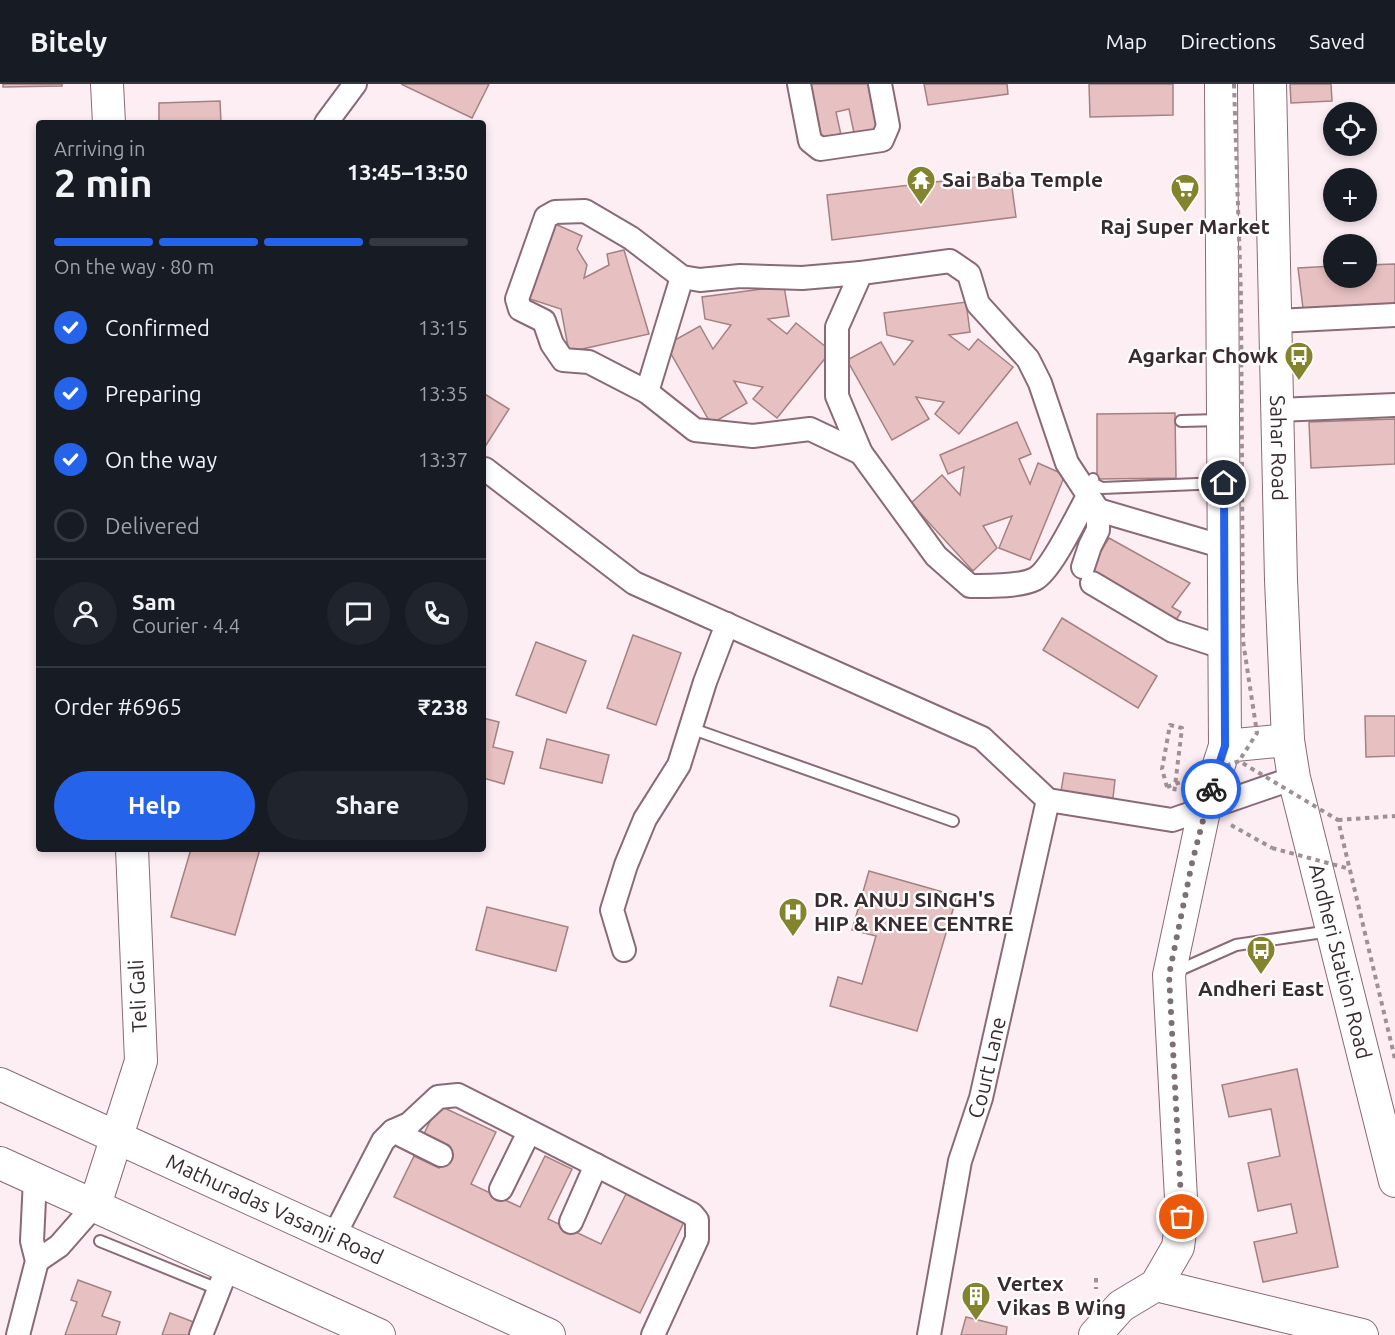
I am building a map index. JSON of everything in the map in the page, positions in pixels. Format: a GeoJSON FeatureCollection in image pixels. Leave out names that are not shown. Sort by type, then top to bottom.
{"type":"FeatureCollection","features":[{"type":"Feature","properties":{"kind":"main road"},"geometry":{"type":"LineString","coordinates":[[107,84],[109,120]]}},
{"type":"Feature","properties":{"kind":"main road"},"geometry":{"type":"LineString","coordinates":[[1095,1335],[1121,1306],[1156,1285],[1178,1247],[1182,1217],[1169,975],[1204,811],[1232,753],[1226,648],[1224,547],[1221,84]]}},
{"type":"Feature","properties":{"kind":"main road","name":"Sahar Road"},"geometry":{"type":"LineString","coordinates":[[1270,84],[1288,740]]}},
{"type":"Feature","properties":{"kind":"main road"},"geometry":{"type":"LineString","coordinates":[[1232,753],[1288,740]]}},
{"type":"Feature","properties":{"kind":"main road","name":"Andheri Station Road"},"geometry":{"type":"LineString","coordinates":[[1288,740],[1294,778],[1395,1181]]}},
{"type":"Feature","properties":{"kind":"main road","name":"Teli Gali"},"geometry":{"type":"LineString","coordinates":[[95,1205],[141,1061],[132,852]]}},
{"type":"Feature","properties":{"kind":"main road","name":"Mathuradas Vasanji Road"},"geometry":{"type":"LineString","coordinates":[[0,1084],[549,1335]]}},
{"type":"Feature","properties":{"kind":"main road"},"geometry":{"type":"LineString","coordinates":[[0,1163],[95,1205],[223,1277],[379,1335]]}},
{"type":"Feature","properties":{"kind":"main road"},"geometry":{"type":"LineString","coordinates":[[1156,1285],[1362,1335]]}},
{"type":"Feature","properties":{"kind":"street"},"geometry":{"type":"LineString","coordinates":[[329,120],[355,84]]}},
{"type":"Feature","properties":{"kind":"street"},"geometry":{"type":"LineString","coordinates":[[799,84],[810,141],[820,149],[882,140],[888,126],[880,84]]}},
{"type":"Feature","properties":{"kind":"street"},"geometry":{"type":"LineString","coordinates":[[861,453],[810,429],[753,436],[695,430],[647,392],[589,362],[563,360],[552,345],[544,321],[520,309],[517,299],[546,217],[555,212],[585,211],[631,238],[682,277],[700,280],[740,276],[802,278],[950,261],[969,274],[978,304],[1028,359],[1040,383],[1066,463],[1093,495],[1224,547]]}},
{"type":"Feature","properties":{"kind":"street"},"geometry":{"type":"LineString","coordinates":[[861,273],[837,327],[837,396],[861,453],[936,556],[970,586],[1000,586],[1036,579],[1054,557],[1093,495]]}},
{"type":"Feature","properties":{"kind":"street"},"geometry":{"type":"LineString","coordinates":[[647,392],[682,277]]}},
{"type":"Feature","properties":{"kind":"street"},"geometry":{"type":"LineString","coordinates":[[1276,321],[1395,315]]}},
{"type":"Feature","properties":{"kind":"street"},"geometry":{"type":"LineString","coordinates":[[1278,410],[1395,405]]}},
{"type":"Feature","properties":{"kind":"street"},"geometry":{"type":"LineString","coordinates":[[486,470],[634,582],[982,738],[1048,800],[1172,820],[1204,811],[1294,778]]}},
{"type":"Feature","properties":{"kind":"street"},"geometry":{"type":"LineString","coordinates":[[1093,495],[1098,530],[1087,575],[1173,631],[1226,648]]}},
{"type":"Feature","properties":{"kind":"street"},"geometry":{"type":"LineString","coordinates":[[624,950],[612,910],[645,819],[679,765],[727,624]]}},
{"type":"Feature","properties":{"kind":"street","name":"Court Lane"},"geometry":{"type":"LineString","coordinates":[[929,1335],[960,1161],[981,1098],[1048,800]]}},
{"type":"Feature","properties":{"kind":"street"},"geometry":{"type":"LineString","coordinates":[[334,1236],[383,1141],[393,1131],[409,1124],[438,1097],[452,1094],[692,1214],[697,1220],[697,1239],[653,1335]]}},
{"type":"Feature","properties":{"kind":"street"},"geometry":{"type":"LineString","coordinates":[[393,1131],[441,1155]]}},
{"type":"Feature","properties":{"kind":"street"},"geometry":{"type":"LineString","coordinates":[[501,1189],[529,1132]]}},
{"type":"Feature","properties":{"kind":"street"},"geometry":{"type":"LineString","coordinates":[[571,1222],[596,1165]]}},
{"type":"Feature","properties":{"kind":"street"},"geometry":{"type":"LineString","coordinates":[[18,1335],[37,1261],[33,1241],[36,1179]]}},
{"type":"Feature","properties":{"kind":"street"},"geometry":{"type":"LineString","coordinates":[[37,1261],[59,1246],[95,1205]]}},
{"type":"Feature","properties":{"kind":"street"},"geometry":{"type":"LineString","coordinates":[[201,1335],[223,1277]]}},
{"type":"Feature","properties":{"kind":"lane"},"geometry":{"type":"LineString","coordinates":[[1180,422],[1224,420]]}},
{"type":"Feature","properties":{"kind":"lane"},"geometry":{"type":"LineString","coordinates":[[1093,495],[1094,484],[1102,488],[1224,483]]}},
{"type":"Feature","properties":{"kind":"lane"},"geometry":{"type":"LineString","coordinates":[[690,728],[953,821]]}},
{"type":"Feature","properties":{"kind":"lane"},"geometry":{"type":"LineString","coordinates":[[1169,975],[1236,945],[1332,931]]}},
{"type":"Feature","properties":{"kind":"lane"},"geometry":{"type":"LineString","coordinates":[[100,1242],[223,1277]]}},
{"type":"Feature","properties":{"kind":"path"},"geometry":{"type":"LineString","coordinates":[[1172,820],[1182,728],[1170,724],[1162,769],[1167,787],[1232,753],[1257,733],[1243,641],[1241,297],[1234,84]]}},
{"type":"Feature","properties":{"kind":"path"},"geometry":{"type":"LineString","coordinates":[[1232,753],[1338,820],[1395,816]]}},
{"type":"Feature","properties":{"kind":"path"},"geometry":{"type":"LineString","coordinates":[[1338,820],[1395,1059]]}},
{"type":"Feature","properties":{"kind":"path"},"geometry":{"type":"LineString","coordinates":[[1246,833],[1272,848],[1350,869]]}},
{"type":"Feature","properties":{"kind":"path"},"geometry":{"type":"LineString","coordinates":[[1096,1278],[1096,1290]]}},
{"type":"Feature","properties":{"kind":"building"},"geometry":{"type":"Polygon","coordinates":[[[3,84],[62,84],[62,86],[3,87],[3,84]]]}},
{"type":"Feature","properties":{"kind":"building"},"geometry":{"type":"Polygon","coordinates":[[[401,84],[489,84],[472,118],[401,84]]]}},
{"type":"Feature","properties":{"kind":"building"},"geometry":{"type":"Polygon","coordinates":[[[807,84],[869,84],[878,129],[854,133],[849,109],[836,112],[841,135],[818,140],[807,84]]]}},
{"type":"Feature","properties":{"kind":"building"},"geometry":{"type":"Polygon","coordinates":[[[924,84],[1007,84],[1008,94],[928,105],[924,84]]]}},
{"type":"Feature","properties":{"kind":"building"},"geometry":{"type":"Polygon","coordinates":[[[1089,84],[1173,84],[1173,115],[1090,117],[1089,84]]]}},
{"type":"Feature","properties":{"kind":"building"},"geometry":{"type":"Polygon","coordinates":[[[1290,84],[1331,84],[1332,101],[1291,103],[1290,84]]]}},
{"type":"Feature","properties":{"kind":"building"},"geometry":{"type":"Polygon","coordinates":[[[220,101],[221,120],[159,120],[159,103],[220,101]]]}},
{"type":"Feature","properties":{"kind":"building","name":"Sai Baba Temple"},"geometry":{"type":"Polygon","coordinates":[[[1010,173],[1016,217],[832,240],[827,195],[1010,173]]]}},
{"type":"Feature","properties":{"kind":"building"},"geometry":{"type":"Polygon","coordinates":[[[553,223],[582,236],[577,249],[587,265],[584,278],[609,265],[607,254],[624,250],[649,334],[569,352],[561,309],[524,297],[553,223]]]}},
{"type":"Feature","properties":{"kind":"building"},"geometry":{"type":"Polygon","coordinates":[[[1395,264],[1395,311],[1304,316],[1298,268],[1323,267],[1323,288],[1377,288],[1377,265],[1395,264]]]}},
{"type":"Feature","properties":{"kind":"building"},"geometry":{"type":"Polygon","coordinates":[[[784,286],[789,316],[768,319],[787,334],[796,323],[831,351],[777,418],[753,399],[763,387],[734,381],[747,403],[711,424],[666,345],[700,326],[713,349],[731,325],[705,319],[702,297],[784,286]]]}},
{"type":"Feature","properties":{"kind":"building"},"geometry":{"type":"Polygon","coordinates":[[[966,302],[970,332],[949,335],[969,350],[978,339],[1013,367],[959,434],[935,414],[944,402],[916,397],[929,419],[892,440],[847,360],[881,342],[894,365],[913,341],[887,335],[884,313],[966,302]]]}},
{"type":"Feature","properties":{"kind":"building"},"geometry":{"type":"Polygon","coordinates":[[[486,395],[509,409],[486,445],[486,395]]]}},
{"type":"Feature","properties":{"kind":"building"},"geometry":{"type":"Polygon","coordinates":[[[1175,413],[1176,478],[1097,479],[1097,414],[1175,413]]]}},
{"type":"Feature","properties":{"kind":"building"},"geometry":{"type":"Polygon","coordinates":[[[1395,419],[1395,464],[1311,468],[1309,422],[1395,419]]]}},
{"type":"Feature","properties":{"kind":"building"},"geometry":{"type":"Polygon","coordinates":[[[1017,422],[1031,454],[1019,459],[1030,484],[1038,463],[1065,475],[1030,560],[999,548],[1012,516],[983,526],[997,548],[973,571],[911,503],[942,475],[960,495],[964,467],[948,474],[940,455],[1017,422]]]}},
{"type":"Feature","properties":{"kind":"building"},"geometry":{"type":"Polygon","coordinates":[[[1109,538],[1190,583],[1172,607],[1181,612],[1173,625],[1086,575],[1109,538]]]}},
{"type":"Feature","properties":{"kind":"building"},"geometry":{"type":"Polygon","coordinates":[[[1062,618],[1157,676],[1138,708],[1043,650],[1062,618]]]}},
{"type":"Feature","properties":{"kind":"building"},"geometry":{"type":"Polygon","coordinates":[[[633,635],[681,653],[656,725],[607,708],[633,635]]]}},
{"type":"Feature","properties":{"kind":"building"},"geometry":{"type":"Polygon","coordinates":[[[536,642],[586,661],[566,713],[516,695],[536,642]]]}},
{"type":"Feature","properties":{"kind":"building"},"geometry":{"type":"Polygon","coordinates":[[[1365,716],[1395,716],[1395,756],[1366,757],[1365,716]]]}},
{"type":"Feature","properties":{"kind":"building"},"geometry":{"type":"Polygon","coordinates":[[[486,719],[499,722],[493,747],[513,752],[504,784],[486,779],[486,719]]]}},
{"type":"Feature","properties":{"kind":"building"},"geometry":{"type":"Polygon","coordinates":[[[547,739],[609,755],[602,783],[540,768],[547,739]]]}},
{"type":"Feature","properties":{"kind":"building"},"geometry":{"type":"Polygon","coordinates":[[[1064,773],[1115,780],[1113,798],[1061,791],[1064,773]]]}},
{"type":"Feature","properties":{"kind":"building"},"geometry":{"type":"Polygon","coordinates":[[[190,852],[259,852],[235,935],[171,917],[190,852]]]}},
{"type":"Feature","properties":{"kind":"building"},"geometry":{"type":"Polygon","coordinates":[[[869,871],[957,896],[917,1031],[830,1006],[838,977],[862,984],[876,936],[852,930],[869,871]]]}},
{"type":"Feature","properties":{"kind":"building"},"geometry":{"type":"Polygon","coordinates":[[[487,907],[568,927],[556,971],[476,950],[487,907]]]}},
{"type":"Feature","properties":{"kind":"building"},"geometry":{"type":"Polygon","coordinates":[[[1297,1069],[1338,1267],[1263,1282],[1254,1242],[1297,1233],[1291,1204],[1258,1211],[1248,1163],[1280,1156],[1271,1109],[1229,1117],[1222,1085],[1297,1069]]]}},
{"type":"Feature","properties":{"kind":"building"},"geometry":{"type":"Polygon","coordinates":[[[438,1105],[496,1132],[471,1184],[520,1207],[545,1156],[572,1169],[548,1219],[601,1244],[626,1194],[684,1222],[640,1313],[394,1197],[414,1156],[439,1168],[447,1150],[422,1138],[438,1105]]]}},
{"type":"Feature","properties":{"kind":"building"},"geometry":{"type":"Polygon","coordinates":[[[78,1280],[111,1292],[102,1316],[120,1322],[116,1335],[65,1335],[77,1302],[71,1300],[78,1280]]]}},
{"type":"Feature","properties":{"kind":"building"},"geometry":{"type":"Polygon","coordinates":[[[170,1313],[196,1323],[192,1335],[162,1335],[170,1313]]]}},
{"type":"Feature","properties":{"kind":"building","name":"Vertex Vikas B Wing"},"geometry":{"type":"Polygon","coordinates":[[[966,1317],[1007,1327],[1006,1335],[961,1335],[966,1317]]]}},
{"type":"Feature","properties":{"kind":"way so far"},"geometry":{"type":"LineString","coordinates":[[1182,1217],[1169,975],[1192,863],[1211,789]]}},
{"type":"Feature","properties":{"kind":"place","name":"Sai Baba Temple"},"geometry":{"type":"Point","coordinates":[921,206]}},
{"type":"Feature","properties":{"kind":"place","name":"Raj Super Market"},"geometry":{"type":"Point","coordinates":[1185,214]}},
{"type":"Feature","properties":{"kind":"place","name":"Agarkar Chowk"},"geometry":{"type":"Point","coordinates":[1299,382]}},
{"type":"Feature","properties":{"kind":"place","name":"DR. ANUJ SINGH'S HIP & KNEE CENTRE"},"geometry":{"type":"Point","coordinates":[793,938]}},
{"type":"Feature","properties":{"kind":"place","name":"Andheri East"},"geometry":{"type":"Point","coordinates":[1261,976]}},
{"type":"Feature","properties":{"kind":"place","name":"Vertex Vikas B Wing"},"geometry":{"type":"Point","coordinates":[976,1322]}},
{"type":"Feature","properties":{"kind":"route"},"geometry":{"type":"LineString","coordinates":[[1211,789],[1225,746],[1224,483]]}}]}
